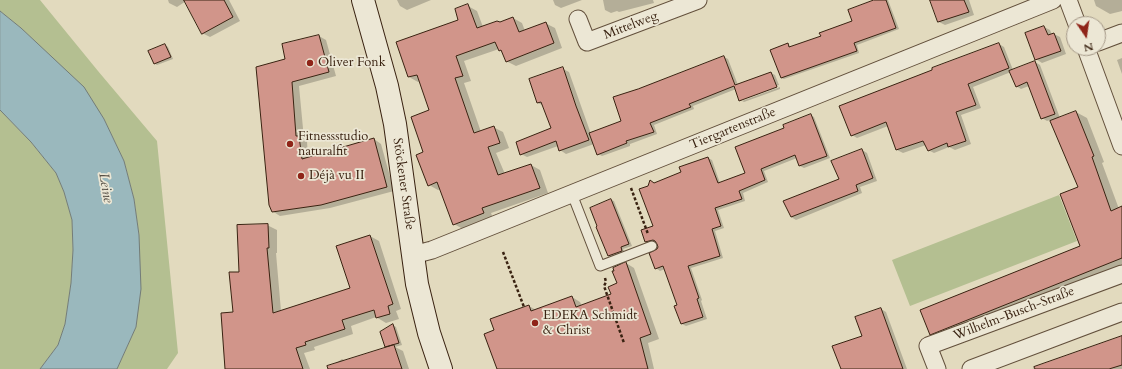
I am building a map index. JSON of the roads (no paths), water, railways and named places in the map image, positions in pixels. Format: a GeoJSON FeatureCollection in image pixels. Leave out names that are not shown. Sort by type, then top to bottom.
{"type":"FeatureCollection","features":[{"type":"Feature","properties":{"kind":"main road","name":"Stöckener Straße"},"geometry":{"type":"LineString","coordinates":[[363,0],[387,86],[395,124],[418,284],[429,333],[441,369]]}},
{"type":"Feature","properties":{"kind":"street","name":"Mittelweg"},"geometry":{"type":"LineString","coordinates":[[578,19],[587,42],[698,0]]}},
{"type":"Feature","properties":{"kind":"street","name":"Tiergartenstraße"},"geometry":{"type":"LineString","coordinates":[[413,255],[432,250],[1053,0]]}},
{"type":"Feature","properties":{"kind":"street"},"geometry":{"type":"LineString","coordinates":[[1068,0],[1074,16]]}},
{"type":"Feature","properties":{"kind":"street"},"geometry":{"type":"LineString","coordinates":[[1106,39],[1122,33]]}},
{"type":"Feature","properties":{"kind":"street"},"geometry":{"type":"LineString","coordinates":[[1089,56],[1122,146]]}},
{"type":"Feature","properties":{"kind":"street","name":"Wilhelm-Busch-Straße"},"geometry":{"type":"LineString","coordinates":[[937,369],[928,346],[1122,274]]}},
{"type":"Feature","properties":{"kind":"street"},"geometry":{"type":"LineString","coordinates":[[971,369],[1122,312]]}},
{"type":"Feature","properties":{"kind":"lane"},"geometry":{"type":"LineString","coordinates":[[572,194],[600,266],[652,246]]}},
{"type":"Feature","properties":{"kind":"water","name":"Leine"},"geometry":{"type":"Polygon","coordinates":[[[0,11],[21,28],[84,87],[104,119],[124,161],[134,199],[139,235],[141,289],[136,327],[117,369],[40,369],[58,345],[65,324],[71,283],[73,250],[72,220],[64,192],[56,173],[31,142],[0,110],[0,11]]]}},
{"type":"Feature","properties":{"kind":"place","name":"Oliver Fonk"},"geometry":{"type":"Point","coordinates":[310,63]}},
{"type":"Feature","properties":{"kind":"place","name":"Fitnessstudio naturalfit"},"geometry":{"type":"Point","coordinates":[290,144]}},
{"type":"Feature","properties":{"kind":"place","name":"Déjà vu II"},"geometry":{"type":"Point","coordinates":[301,176]}},
{"type":"Feature","properties":{"kind":"place","name":"EDEKA Schmidt & Christ"},"geometry":{"type":"Point","coordinates":[535,323]}}]}
